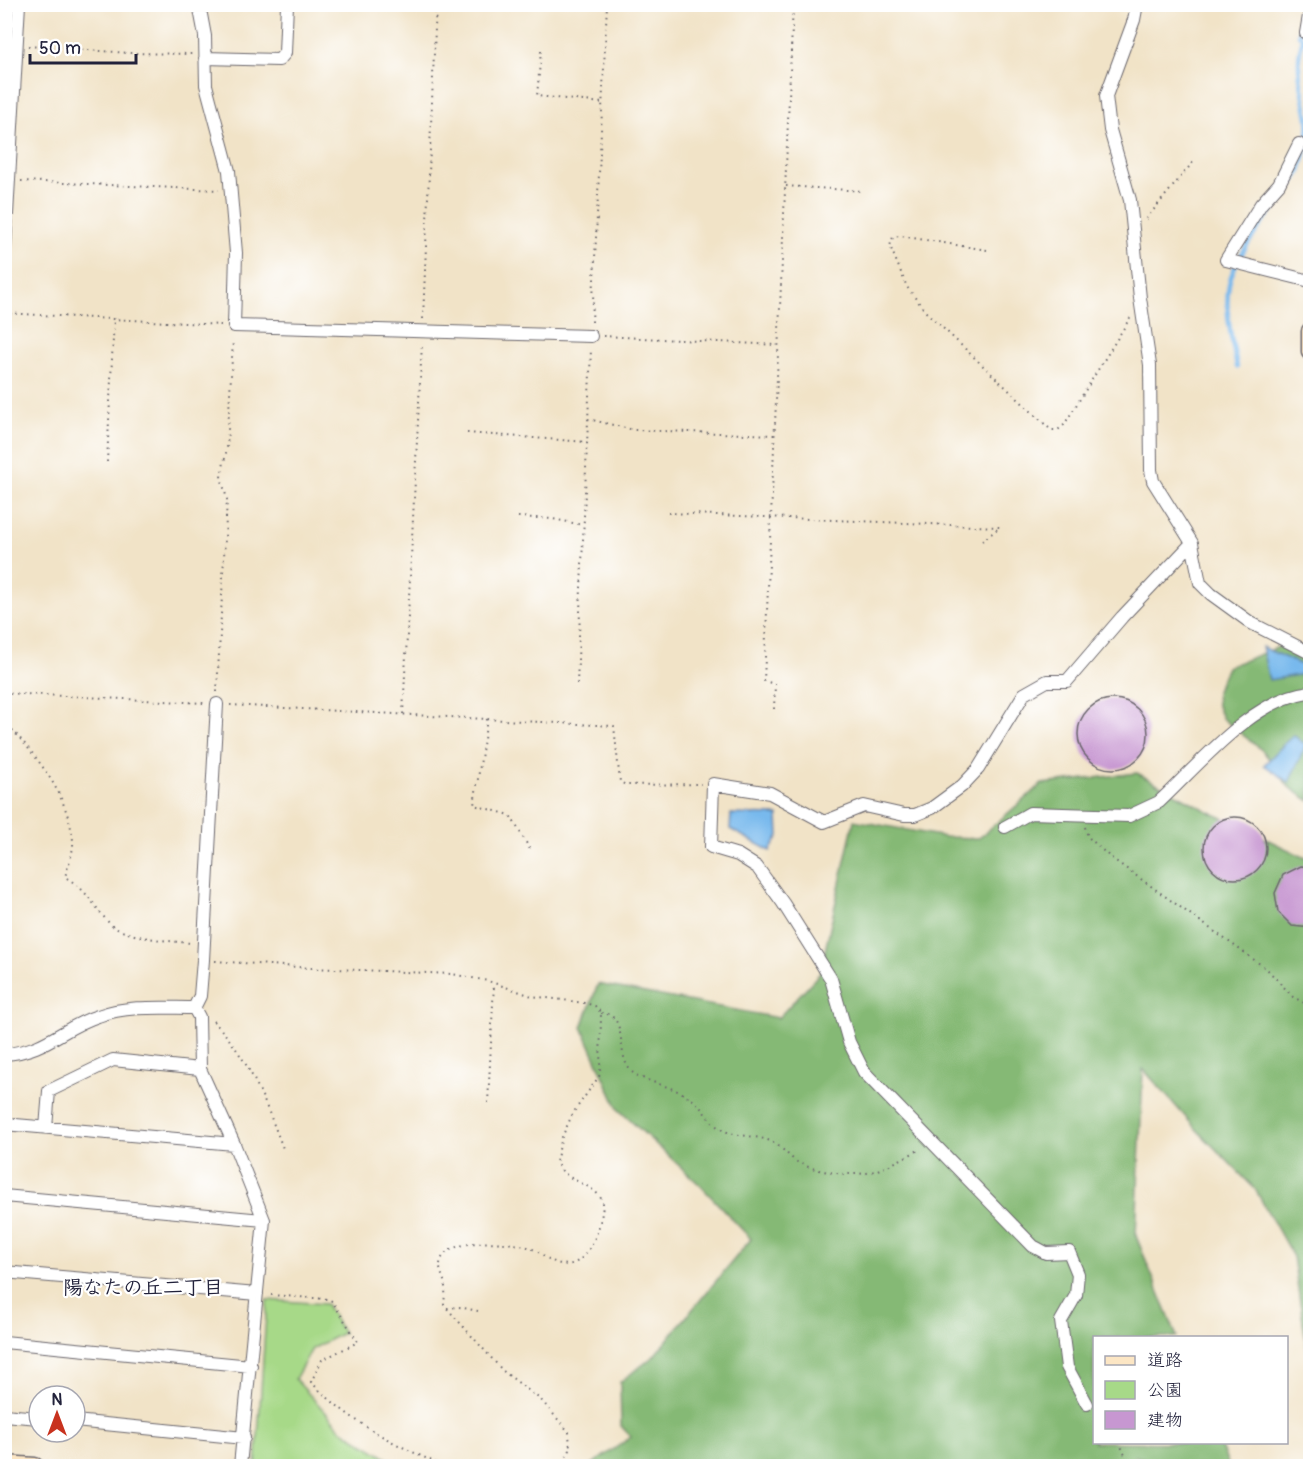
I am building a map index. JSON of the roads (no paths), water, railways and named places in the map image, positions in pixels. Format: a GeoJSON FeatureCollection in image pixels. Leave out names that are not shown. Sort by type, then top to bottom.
{"type":"FeatureCollection","features":[{"type":"Feature","properties":{"kind":"street"},"geometry":{"type":"LineString","coordinates":[[4,267],[19,4]]}},
{"type":"Feature","properties":{"kind":"street"},"geometry":{"type":"LineString","coordinates":[[199,4],[205,36],[206,85],[229,171],[236,254],[234,326],[591,336]]}},
{"type":"Feature","properties":{"kind":"street"},"geometry":{"type":"LineString","coordinates":[[205,56],[279,60],[285,53],[287,4]]}},
{"type":"Feature","properties":{"kind":"street"},"geometry":{"type":"LineString","coordinates":[[1137,4],[1134,20],[1106,96],[1110,130],[1130,200],[1152,389],[1150,470],[1153,481],[1192,543],[1200,583],[1211,594],[1251,623],[1311,653]]}},
{"type":"Feature","properties":{"kind":"street"},"geometry":{"type":"LineString","coordinates":[[1311,10],[1305,26],[1306,33],[1311,35]]}},
{"type":"Feature","properties":{"kind":"street"},"geometry":{"type":"LineString","coordinates":[[1299,144],[1279,184],[1261,204],[1226,260],[1311,281]]}},
{"type":"Feature","properties":{"kind":"street"},"geometry":{"type":"LineString","coordinates":[[1311,332],[1311,352]]}},
{"type":"Feature","properties":{"kind":"street"},"geometry":{"type":"LineString","coordinates":[[1087,1404],[1067,1367],[1061,1321],[1076,1295],[1078,1274],[1069,1252],[1046,1253],[1033,1246],[864,1072],[849,1042],[831,980],[758,867],[738,855],[711,847],[713,784],[771,793],[824,822],[830,822],[864,806],[904,815],[915,815],[932,808],[962,786],[978,769],[1024,694],[1047,681],[1067,681],[1122,617],[1192,543]]}},
{"type":"Feature","properties":{"kind":"street"},"geometry":{"type":"LineString","coordinates":[[1005,827],[1030,813],[1129,816],[1144,810],[1159,802],[1246,722],[1270,705],[1300,693],[1311,692]]}},
{"type":"Feature","properties":{"kind":"street"},"geometry":{"type":"LineString","coordinates":[[217,704],[203,960],[197,1012],[200,1070],[234,1144],[264,1220],[240,1467]]}},
{"type":"Feature","properties":{"kind":"street"},"geometry":{"type":"LineString","coordinates":[[4,1054],[35,1049],[95,1016],[120,1009],[197,1012]]}},
{"type":"Feature","properties":{"kind":"street"},"geometry":{"type":"LineString","coordinates":[[46,1128],[49,1091],[113,1060],[200,1070]]}},
{"type":"Feature","properties":{"kind":"street"},"geometry":{"type":"LineString","coordinates":[[4,1124],[234,1144]]}},
{"type":"Feature","properties":{"kind":"street"},"geometry":{"type":"LineString","coordinates":[[4,1196],[264,1220]]}},
{"type":"Feature","properties":{"kind":"street"},"geometry":{"type":"LineString","coordinates":[[4,1272],[257,1294]]}},
{"type":"Feature","properties":{"kind":"street"},"geometry":{"type":"LineString","coordinates":[[4,1342],[251,1366]]}},
{"type":"Feature","properties":{"kind":"street"},"geometry":{"type":"LineString","coordinates":[[4,1415],[27,1417]]}},
{"type":"Feature","properties":{"kind":"street"},"geometry":{"type":"LineString","coordinates":[[87,1422],[244,1438]]}},
{"type":"Feature","properties":{"kind":"street"},"geometry":{"type":"LineString","coordinates":[[4,1464],[35,1467]]}},
{"type":"Feature","properties":{"kind":"water"},"geometry":{"type":"Polygon","coordinates":[[[1262,647],[1306,667],[1304,674],[1269,680],[1262,647]]]}},
{"type":"Feature","properties":{"kind":"water"},"geometry":{"type":"Polygon","coordinates":[[[1293,735],[1306,745],[1289,782],[1264,765],[1293,735]]]}},
{"type":"Feature","properties":{"kind":"water"},"geometry":{"type":"Polygon","coordinates":[[[731,814],[778,815],[779,836],[770,851],[730,829],[731,814]]]}},
{"type":"Feature","properties":{"kind":"waterway"},"geometry":{"type":"LineString","coordinates":[[1305,40],[1299,35],[1306,4]]}},
{"type":"Feature","properties":{"kind":"waterway"},"geometry":{"type":"LineString","coordinates":[[1237,367],[1228,315],[1229,284],[1233,271],[1270,212],[1299,174],[1306,147],[1308,118],[1299,69],[1303,39]]}},
{"type":"Feature","properties":{"kind":"district","name":"陽なたの丘二丁目"},"geometry":{"type":"Point","coordinates":[143,1287]}}]}
